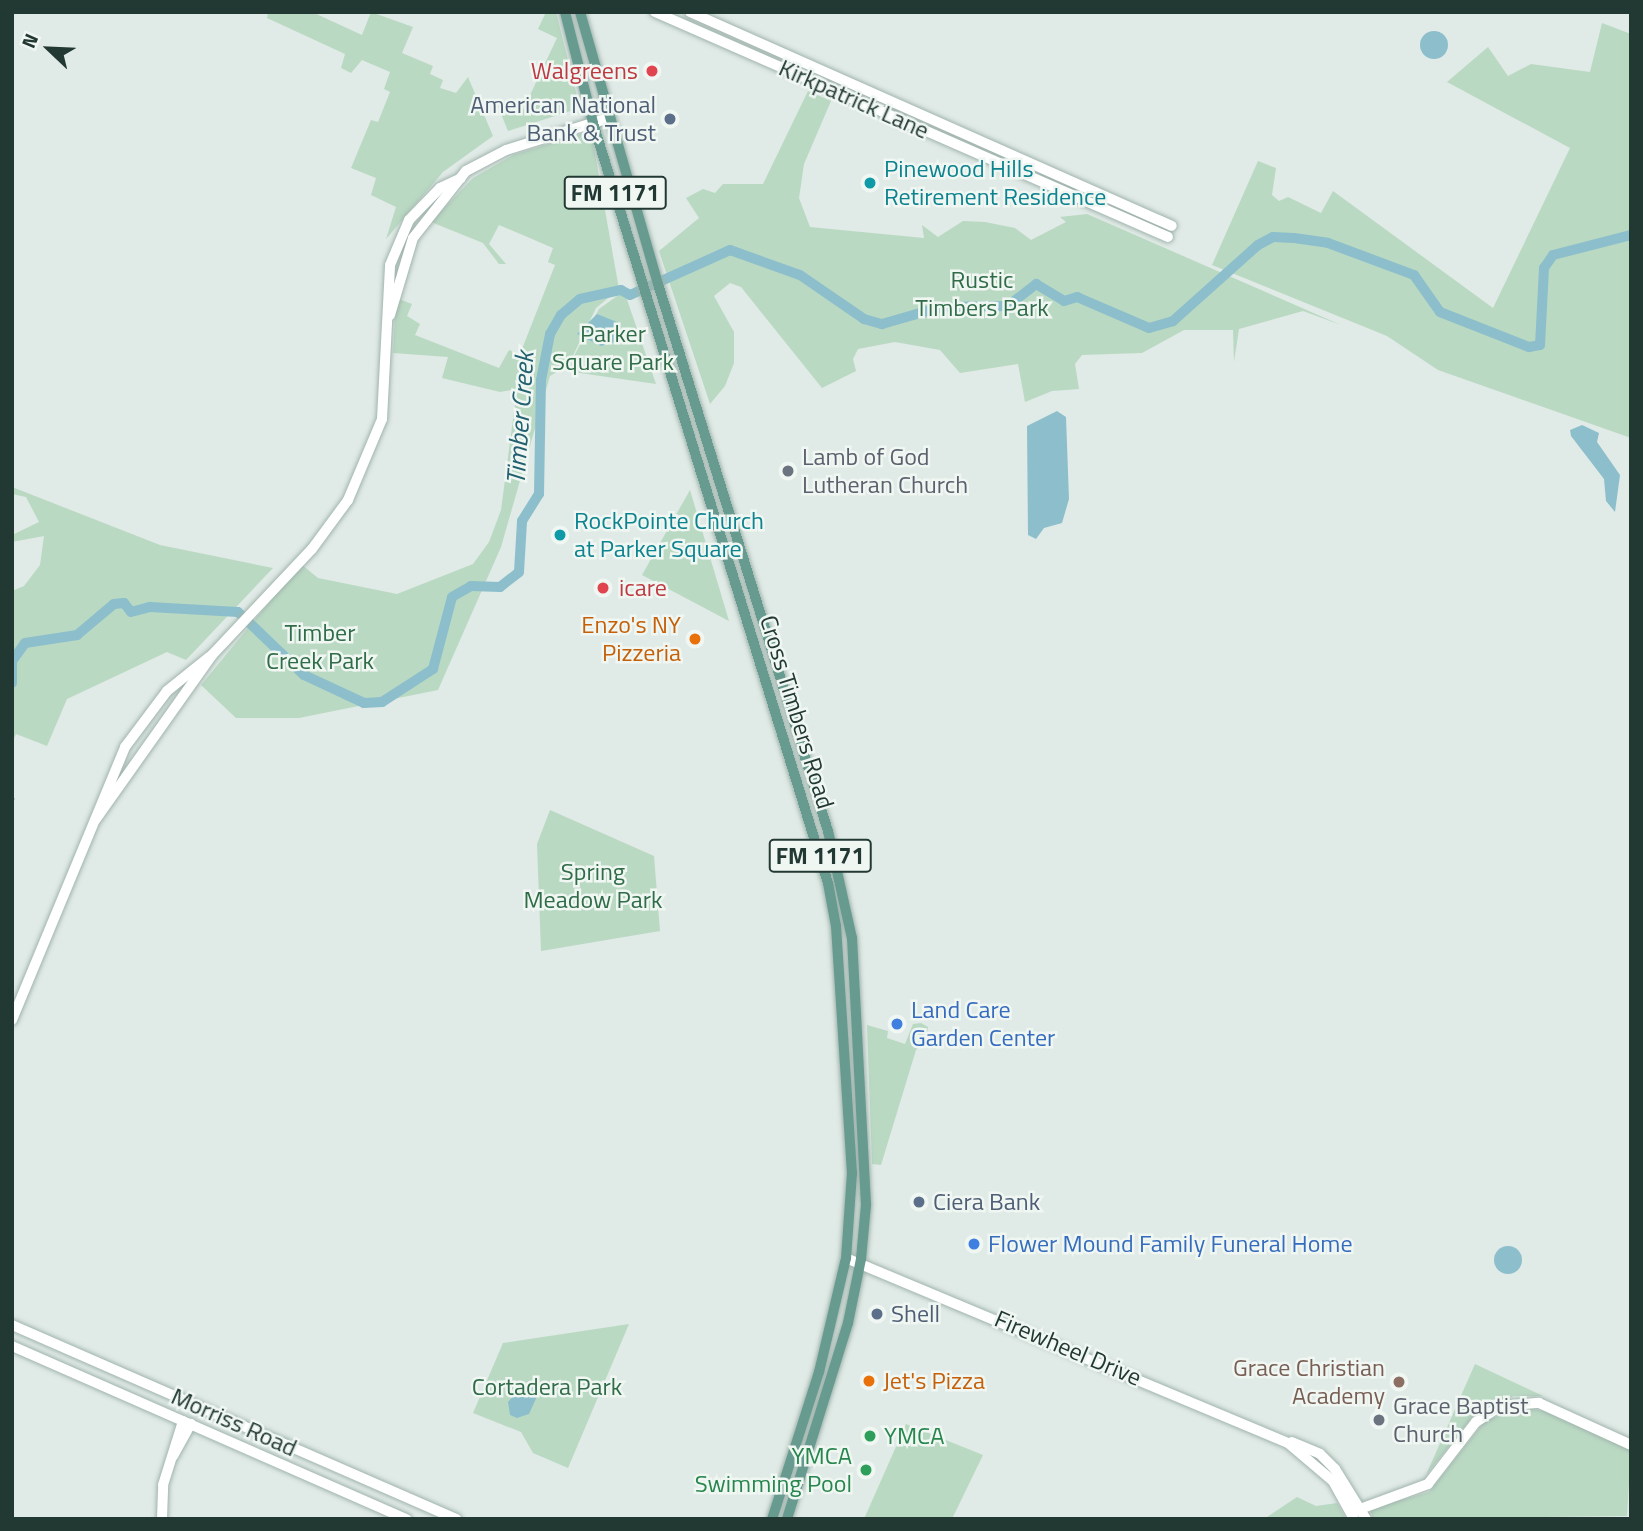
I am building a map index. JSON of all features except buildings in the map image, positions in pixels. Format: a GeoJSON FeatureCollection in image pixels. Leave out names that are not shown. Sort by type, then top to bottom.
{"type":"FeatureCollection","features":[{"type":"Feature","properties":{"kind":"main road","name":"Cross Timbers Road"},"geometry":{"type":"LineString","coordinates":[[565,12],[593,123],[828,883],[836,926],[852,1173],[846,1258],[829,1338],[772,1519]]}},
{"type":"Feature","properties":{"kind":"main road","name":"Cross Timbers Road"},"geometry":{"type":"LineString","coordinates":[[580,12],[650,259],[716,467],[844,892],[857,989],[866,1205],[861,1259],[833,1372],[787,1519]]}},
{"type":"Feature","properties":{"kind":"main road"},"geometry":{"type":"LineString","coordinates":[[700,470],[716,467]]}},
{"type":"Feature","properties":{"kind":"main road"},"geometry":{"type":"LineString","coordinates":[[829,1338],[826,1370],[833,1372]]}},
{"type":"Feature","properties":{"kind":"main road"},"geometry":{"type":"LineString","coordinates":[[789,1465],[804,1469]]}},
{"type":"Feature","properties":{"kind":"street","name":"Kirkpatrick Lane"},"geometry":{"type":"LineString","coordinates":[[655,12],[1168,237]]}},
{"type":"Feature","properties":{"kind":"street"},"geometry":{"type":"LineString","coordinates":[[680,23],[688,12]]}},
{"type":"Feature","properties":{"kind":"street","name":"Kirkpatrick Lane"},"geometry":{"type":"LineString","coordinates":[[688,12],[1172,226]]}},
{"type":"Feature","properties":{"kind":"street"},"geometry":{"type":"LineString","coordinates":[[96,819],[212,655],[330,528],[357,484],[382,419],[387,326],[386,281],[409,220],[440,188],[506,149],[608,118]]}},
{"type":"Feature","properties":{"kind":"street"},"geometry":{"type":"LineString","coordinates":[[12,1020],[136,729],[167,691],[212,655]]}},
{"type":"Feature","properties":{"kind":"street","name":"Firewheel Drive"},"geometry":{"type":"LineString","coordinates":[[846,1258],[861,1259],[1288,1443],[1324,1470],[1353,1516]]}},
{"type":"Feature","properties":{"kind":"street","name":"Morriss Road"},"geometry":{"type":"LineString","coordinates":[[12,1325],[456,1519]]}},
{"type":"Feature","properties":{"kind":"street","name":"Morriss Road"},"geometry":{"type":"LineString","coordinates":[[12,1346],[407,1519]]}},
{"type":"Feature","properties":{"kind":"street"},"geometry":{"type":"LineString","coordinates":[[1353,1516],[1363,1507],[1428,1484],[1476,1422],[1502,1406],[1539,1403],[1631,1445]]}},
{"type":"Feature","properties":{"kind":"street"},"geometry":{"type":"LineString","coordinates":[[162,1519],[163,1485],[187,1423]]}},
{"type":"Feature","properties":{"kind":"street","name":"Firewheel Drive"},"geometry":{"type":"LineString","coordinates":[[1288,1443],[1297,1441],[1320,1454],[1363,1507],[1366,1519]]}},
{"type":"Feature","properties":{"kind":"green space"},"geometry":{"type":"Polygon","coordinates":[[[268,12],[312,12],[362,35],[371,12],[413,27],[402,53],[433,66],[430,74],[443,80],[440,88],[456,93],[468,77],[493,136],[443,172],[386,239],[396,207],[371,195],[376,178],[351,168],[371,120],[378,122],[390,92],[384,89],[390,72],[362,60],[351,73],[341,68],[345,54],[267,18],[268,12]]]}},
{"type":"Feature","properties":{"kind":"green space"},"geometry":{"type":"Polygon","coordinates":[[[546,12],[556,12],[580,108],[508,131],[495,99],[522,112],[557,38],[538,29],[546,12]]]}},
{"type":"Feature","properties":{"kind":"green space"},"geometry":{"type":"Polygon","coordinates":[[[1602,23],[1631,34],[1631,438],[1438,370],[1387,336],[1212,265],[1258,161],[1276,168],[1272,195],[1279,201],[1288,197],[1321,213],[1333,191],[1493,308],[1570,148],[1447,82],[1488,47],[1508,76],[1531,64],[1590,72],[1602,23]]]}},
{"type":"Feature","properties":{"kind":"green space","name":"Rustic Timbers Park"},"geometry":{"type":"Polygon","coordinates":[[[808,91],[831,101],[804,164],[799,198],[810,227],[924,238],[922,225],[938,237],[963,221],[985,222],[1015,228],[1031,240],[1066,222],[1060,217],[1087,214],[1341,325],[1303,311],[1239,329],[1234,362],[1233,330],[1184,330],[1142,353],[1082,355],[1075,364],[1079,389],[1052,391],[1025,402],[1018,364],[960,373],[940,350],[895,342],[858,349],[853,359],[856,371],[822,388],[741,287],[730,283],[714,296],[734,332],[734,363],[725,386],[710,404],[659,251],[699,218],[686,198],[703,189],[715,193],[723,184],[763,184],[808,91]]]}},
{"type":"Feature","properties":{"kind":"green space","name":"Timber Creek Park"},"geometry":{"type":"Polygon","coordinates":[[[591,131],[619,289],[596,308],[569,364],[550,376],[501,547],[438,690],[299,718],[236,718],[201,685],[301,564],[318,578],[397,594],[473,564],[489,542],[501,510],[517,389],[500,392],[442,378],[448,357],[393,353],[396,298],[412,304],[407,316],[420,324],[415,335],[499,368],[509,350],[520,354],[555,265],[548,262],[553,248],[499,225],[489,244],[506,264],[499,264],[483,243],[431,222],[473,178],[513,155],[591,131]]]}},
{"type":"Feature","properties":{"kind":"green space","name":"Parker Square Park"},"geometry":{"type":"Polygon","coordinates":[[[624,291],[656,384],[566,371],[599,309],[624,291]]]}},
{"type":"Feature","properties":{"kind":"green space"},"geometry":{"type":"Polygon","coordinates":[[[12,487],[160,545],[273,568],[186,660],[167,652],[67,699],[47,746],[16,734],[12,743],[12,591],[24,586],[40,565],[44,536],[12,542],[12,535],[39,522],[26,497],[12,494],[12,487]]]}},
{"type":"Feature","properties":{"kind":"green space"},"geometry":{"type":"Polygon","coordinates":[[[690,490],[729,621],[642,575],[690,490]]]}},
{"type":"Feature","properties":{"kind":"green space","name":"Spring Meadow Park"},"geometry":{"type":"Polygon","coordinates":[[[550,810],[654,856],[660,931],[541,951],[537,844],[550,810]]]}},
{"type":"Feature","properties":{"kind":"green space"},"geometry":{"type":"Polygon","coordinates":[[[921,1023],[928,1027],[925,1043],[916,1050],[881,1165],[872,1164],[867,1025],[888,1031],[887,1038],[905,1044],[913,1024],[921,1023]]]}},
{"type":"Feature","properties":{"kind":"green space","name":"Cortadera Park"},"geometry":{"type":"Polygon","coordinates":[[[629,1324],[568,1468],[533,1453],[521,1432],[473,1413],[503,1343],[629,1324]]]}},
{"type":"Feature","properties":{"kind":"green space"},"geometry":{"type":"Polygon","coordinates":[[[1475,1364],[1543,1396],[1514,1396],[1478,1410],[1426,1475],[1475,1364]]]}},
{"type":"Feature","properties":{"kind":"green space"},"geometry":{"type":"Polygon","coordinates":[[[1523,1407],[1554,1413],[1631,1450],[1627,1516],[1373,1519],[1370,1509],[1429,1492],[1485,1421],[1523,1407]]]}},
{"type":"Feature","properties":{"kind":"green space"},"geometry":{"type":"Polygon","coordinates":[[[906,1424],[983,1455],[952,1519],[864,1519],[906,1424]]]}},
{"type":"Feature","properties":{"kind":"green space"},"geometry":{"type":"Polygon","coordinates":[[[1297,1497],[1316,1506],[1337,1503],[1346,1519],[1264,1519],[1297,1497]]]}},
{"type":"Feature","properties":{"kind":"water"},"geometry":{"type":"Polygon","coordinates":[[[1434,31],[1444,35],[1448,45],[1444,55],[1434,59],[1424,55],[1420,45],[1424,35],[1434,31]]]}},
{"type":"Feature","properties":{"kind":"water"},"geometry":{"type":"Polygon","coordinates":[[[597,314],[617,322],[625,339],[601,346],[577,334],[597,314]]]}},
{"type":"Feature","properties":{"kind":"water"},"geometry":{"type":"Polygon","coordinates":[[[1057,411],[1066,417],[1069,499],[1062,523],[1044,528],[1036,539],[1028,535],[1027,426],[1057,411]]]}},
{"type":"Feature","properties":{"kind":"water"},"geometry":{"type":"Polygon","coordinates":[[[1582,425],[1599,433],[1597,442],[1620,475],[1615,512],[1606,501],[1604,479],[1571,436],[1570,430],[1582,425]]]}},
{"type":"Feature","properties":{"kind":"water"},"geometry":{"type":"Polygon","coordinates":[[[1508,1246],[1518,1250],[1522,1260],[1518,1270],[1508,1274],[1498,1270],[1494,1260],[1498,1250],[1508,1246]]]}},
{"type":"Feature","properties":{"kind":"water"},"geometry":{"type":"Polygon","coordinates":[[[525,1383],[539,1392],[529,1414],[517,1418],[510,1415],[508,1402],[525,1383]]]}},
{"type":"Feature","properties":{"kind":"waterway","name":"Timber Creek"},"geometry":{"type":"LineString","coordinates":[[12,661],[25,643],[77,635],[114,604],[124,603],[131,612],[150,607],[238,612],[304,675],[364,703],[382,702],[433,669],[452,597],[471,586],[500,587],[519,572],[522,521],[539,494],[541,380],[550,334],[561,315],[580,299],[621,290],[630,295],[730,250],[800,275],[864,319],[882,324],[941,307],[1008,306],[1036,284],[1064,301],[1077,297],[1149,328],[1173,321],[1258,245],[1273,237],[1294,238],[1328,243],[1414,275],[1440,312],[1529,347],[1540,345],[1544,268],[1553,255],[1631,235]]}},
{"type":"Feature","properties":{"kind":"waterway","name":"Timber Creek"},"geometry":{"type":"LineString","coordinates":[[12,662],[12,683]]}},
{"type":"Feature","properties":{"kind":"place","name":"Walgreens"},"geometry":{"type":"Point","coordinates":[652,71]}},
{"type":"Feature","properties":{"kind":"place","name":"American National Bank & Trust"},"geometry":{"type":"Point","coordinates":[670,119]}},
{"type":"Feature","properties":{"kind":"place","name":"Pinewood Hills Retirement Residence"},"geometry":{"type":"Point","coordinates":[870,183]}},
{"type":"Feature","properties":{"kind":"place","name":"Lamb of God Lutheran Church"},"geometry":{"type":"Point","coordinates":[788,471]}},
{"type":"Feature","properties":{"kind":"place","name":"RockPointe Church at Parker Square"},"geometry":{"type":"Point","coordinates":[560,535]}},
{"type":"Feature","properties":{"kind":"place","name":"icare"},"geometry":{"type":"Point","coordinates":[603,588]}},
{"type":"Feature","properties":{"kind":"place","name":"Enzo's NY Pizzeria"},"geometry":{"type":"Point","coordinates":[695,639]}},
{"type":"Feature","properties":{"kind":"place","name":"Land Care Garden Center"},"geometry":{"type":"Point","coordinates":[897,1024]}},
{"type":"Feature","properties":{"kind":"place","name":"Ciera Bank"},"geometry":{"type":"Point","coordinates":[919,1202]}},
{"type":"Feature","properties":{"kind":"place","name":"Flower Mound Family Funeral Home"},"geometry":{"type":"Point","coordinates":[974,1244]}},
{"type":"Feature","properties":{"kind":"place","name":"Shell"},"geometry":{"type":"Point","coordinates":[877,1314]}},
{"type":"Feature","properties":{"kind":"place","name":"Jet's Pizza"},"geometry":{"type":"Point","coordinates":[869,1381]}},
{"type":"Feature","properties":{"kind":"place","name":"Grace Christian Academy"},"geometry":{"type":"Point","coordinates":[1399,1382]}},
{"type":"Feature","properties":{"kind":"place","name":"Grace Baptist Church"},"geometry":{"type":"Point","coordinates":[1379,1420]}},
{"type":"Feature","properties":{"kind":"place","name":"YMCA"},"geometry":{"type":"Point","coordinates":[870,1436]}},
{"type":"Feature","properties":{"kind":"place","name":"YMCA Swimming Pool"},"geometry":{"type":"Point","coordinates":[866,1470]}}]}
